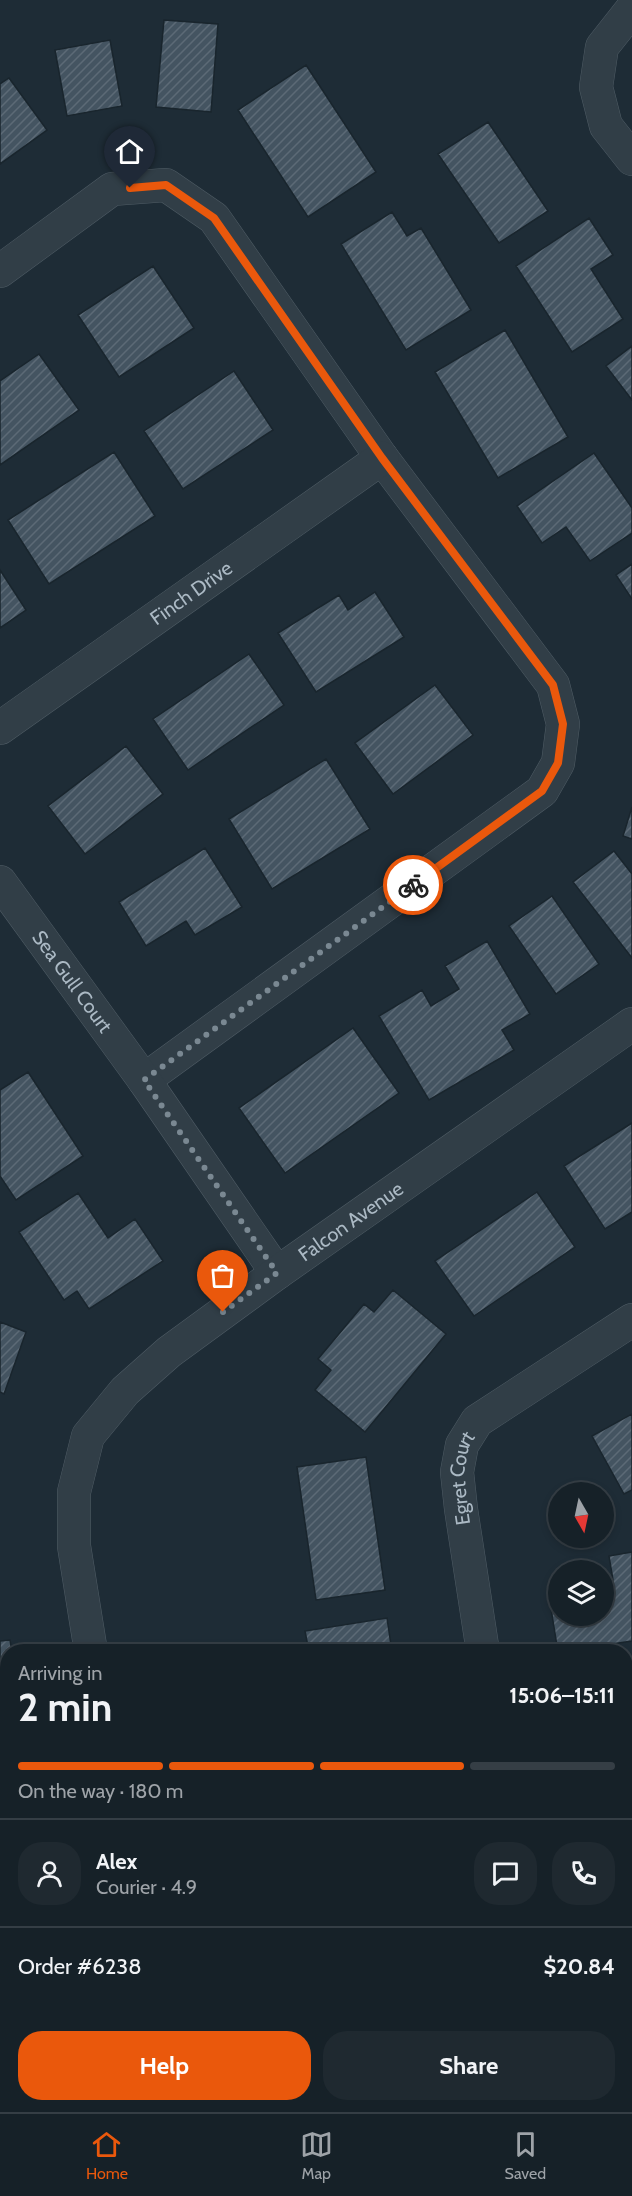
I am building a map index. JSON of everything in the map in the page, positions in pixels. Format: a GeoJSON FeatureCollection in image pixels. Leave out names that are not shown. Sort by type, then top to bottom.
{"type":"FeatureCollection","features":[{"type":"Feature","properties":{"kind":"street"},"geometry":{"type":"LineString","coordinates":[[632,9],[602,47],[596,87],[606,126],[632,159]]}},
{"type":"Feature","properties":{"kind":"street"},"geometry":{"type":"LineString","coordinates":[[0,271],[112,189],[166,185],[214,218],[382,458],[553,685],[563,724],[558,763],[542,791],[144,1080]]}},
{"type":"Feature","properties":{"kind":"street","name":"Finch Drive"},"geometry":{"type":"LineString","coordinates":[[0,728],[382,458]]}},
{"type":"Feature","properties":{"kind":"street","name":"Sea Gull Court"},"geometry":{"type":"LineString","coordinates":[[0,882],[144,1080],[277,1273]]}},
{"type":"Feature","properties":{"kind":"street","name":"Falcon Avenue"},"geometry":{"type":"LineString","coordinates":[[90,1644],[74,1545],[74,1492],[88,1436],[125,1391],[169,1352],[277,1273],[632,1024]]}},
{"type":"Feature","properties":{"kind":"street","name":"Egret Court"},"geometry":{"type":"LineString","coordinates":[[482,1644],[457,1473],[462,1445],[477,1421],[632,1320]]}},
{"type":"Feature","properties":{"kind":"building"},"geometry":{"type":"Polygon","coordinates":[[[164,20],[218,24],[211,112],[156,107],[164,20]]]}},
{"type":"Feature","properties":{"kind":"building"},"geometry":{"type":"Polygon","coordinates":[[[110,40],[122,106],[67,116],[55,50],[110,40]]]}},
{"type":"Feature","properties":{"kind":"building"},"geometry":{"type":"Polygon","coordinates":[[[306,65],[376,172],[308,217],[238,110],[306,65]]]}},
{"type":"Feature","properties":{"kind":"building"},"geometry":{"type":"Polygon","coordinates":[[[9,78],[47,130],[0,164],[0,84],[9,78]]]}},
{"type":"Feature","properties":{"kind":"building"},"geometry":{"type":"Polygon","coordinates":[[[488,122],[548,211],[499,243],[438,154],[488,122]]]}},
{"type":"Feature","properties":{"kind":"building"},"geometry":{"type":"Polygon","coordinates":[[[392,212],[407,236],[421,228],[471,310],[406,350],[341,244],[392,212]]]}},
{"type":"Feature","properties":{"kind":"building"},"geometry":{"type":"Polygon","coordinates":[[[589,218],[613,255],[591,269],[623,319],[572,352],[516,266],[589,218]]]}},
{"type":"Feature","properties":{"kind":"building"},"geometry":{"type":"Polygon","coordinates":[[[153,266],[194,328],[119,377],[78,315],[153,266]]]}},
{"type":"Feature","properties":{"kind":"building"},"geometry":{"type":"Polygon","coordinates":[[[505,330],[568,437],[498,478],[435,372],[505,330]]]}},
{"type":"Feature","properties":{"kind":"building"},"geometry":{"type":"Polygon","coordinates":[[[632,346],[632,400],[606,366],[632,346]]]}},
{"type":"Feature","properties":{"kind":"building"},"geometry":{"type":"Polygon","coordinates":[[[39,354],[79,410],[0,465],[0,381],[39,354]]]}},
{"type":"Feature","properties":{"kind":"building"},"geometry":{"type":"Polygon","coordinates":[[[234,371],[273,430],[183,489],[144,431],[234,371]]]}},
{"type":"Feature","properties":{"kind":"building"},"geometry":{"type":"Polygon","coordinates":[[[114,452],[155,516],[49,584],[8,520],[114,452]]]}},
{"type":"Feature","properties":{"kind":"building"},"geometry":{"type":"Polygon","coordinates":[[[594,453],[632,508],[632,533],[590,561],[566,527],[542,543],[517,506],[594,453]]]}},
{"type":"Feature","properties":{"kind":"building"},"geometry":{"type":"Polygon","coordinates":[[[632,564],[632,599],[616,575],[632,564]]]}},
{"type":"Feature","properties":{"kind":"building"},"geometry":{"type":"Polygon","coordinates":[[[0,570],[26,610],[0,628],[0,570]]]}},
{"type":"Feature","properties":{"kind":"building"},"geometry":{"type":"Polygon","coordinates":[[[375,592],[404,637],[316,692],[278,633],[339,595],[348,610],[375,592]]]}},
{"type":"Feature","properties":{"kind":"building"},"geometry":{"type":"Polygon","coordinates":[[[249,654],[284,705],[188,770],[153,719],[249,654]]]}},
{"type":"Feature","properties":{"kind":"building"},"geometry":{"type":"Polygon","coordinates":[[[435,685],[473,735],[393,794],[355,743],[435,685]]]}},
{"type":"Feature","properties":{"kind":"building"},"geometry":{"type":"Polygon","coordinates":[[[126,746],[163,794],[85,854],[48,806],[126,746]]]}},
{"type":"Feature","properties":{"kind":"building"},"geometry":{"type":"Polygon","coordinates":[[[326,759],[370,829],[272,889],[229,819],[326,759]]]}},
{"type":"Feature","properties":{"kind":"building"},"geometry":{"type":"Polygon","coordinates":[[[632,807],[632,839],[623,836],[632,807]]]}},
{"type":"Feature","properties":{"kind":"building"},"geometry":{"type":"Polygon","coordinates":[[[205,848],[242,907],[195,935],[186,921],[146,946],[119,902],[205,848]]]}},
{"type":"Feature","properties":{"kind":"building"},"geometry":{"type":"Polygon","coordinates":[[[614,851],[632,874],[632,958],[573,882],[614,851]]]}},
{"type":"Feature","properties":{"kind":"building"},"geometry":{"type":"Polygon","coordinates":[[[552,896],[599,964],[556,994],[509,926],[552,896]]]}},
{"type":"Feature","properties":{"kind":"building"},"geometry":{"type":"Polygon","coordinates":[[[487,941],[530,1014],[502,1030],[514,1050],[429,1100],[379,1016],[422,990],[431,1006],[459,989],[445,966],[487,941]]]}},
{"type":"Feature","properties":{"kind":"building"},"geometry":{"type":"Polygon","coordinates":[[[353,1028],[399,1093],[285,1173],[239,1108],[353,1028]]]}},
{"type":"Feature","properties":{"kind":"building"},"geometry":{"type":"Polygon","coordinates":[[[28,1072],[83,1156],[16,1200],[0,1176],[0,1090],[28,1072]]]}},
{"type":"Feature","properties":{"kind":"building"},"geometry":{"type":"Polygon","coordinates":[[[632,1123],[632,1212],[605,1229],[564,1166],[632,1123]]]}},
{"type":"Feature","properties":{"kind":"building"},"geometry":{"type":"Polygon","coordinates":[[[537,1192],[575,1247],[474,1316],[435,1261],[537,1192]]]}},
{"type":"Feature","properties":{"kind":"building"},"geometry":{"type":"Polygon","coordinates":[[[78,1193],[108,1238],[135,1219],[163,1261],[89,1309],[77,1291],[64,1300],[19,1232],[78,1193]]]}},
{"type":"Feature","properties":{"kind":"building"},"geometry":{"type":"Polygon","coordinates":[[[393,1290],[446,1334],[365,1432],[315,1390],[331,1370],[318,1359],[364,1304],[374,1312],[393,1290]]]}},
{"type":"Feature","properties":{"kind":"building"},"geometry":{"type":"Polygon","coordinates":[[[0,1322],[26,1332],[4,1394],[0,1392],[0,1322]]]}},
{"type":"Feature","properties":{"kind":"building"},"geometry":{"type":"Polygon","coordinates":[[[632,1414],[632,1490],[624,1494],[592,1436],[632,1414]]]}},
{"type":"Feature","properties":{"kind":"building"},"geometry":{"type":"Polygon","coordinates":[[[366,1457],[385,1590],[316,1600],[297,1467],[366,1457]]]}},
{"type":"Feature","properties":{"kind":"building"},"geometry":{"type":"Polygon","coordinates":[[[632,1552],[632,1641],[612,1644],[557,1644],[554,1626],[614,1626],[614,1560],[610,1560],[609,1556],[632,1552]]]}},
{"type":"Feature","properties":{"kind":"building"},"geometry":{"type":"Polygon","coordinates":[[[387,1618],[391,1644],[307,1644],[305,1631],[387,1618]]]}},
{"type":"Feature","properties":{"kind":"building"},"geometry":{"type":"Polygon","coordinates":[[[10,1640],[11,1644],[0,1644],[0,1641],[10,1640]]]}},
{"type":"Feature","properties":{"kind":"way so far"},"geometry":{"type":"LineString","coordinates":[[223,1312],[277,1273],[144,1080],[413,885]]}},
{"type":"Feature","properties":{"kind":"route"},"geometry":{"type":"LineString","coordinates":[[130,188],[166,185],[214,218],[382,458],[553,685],[563,724],[558,763],[542,791],[413,885]]}}]}
